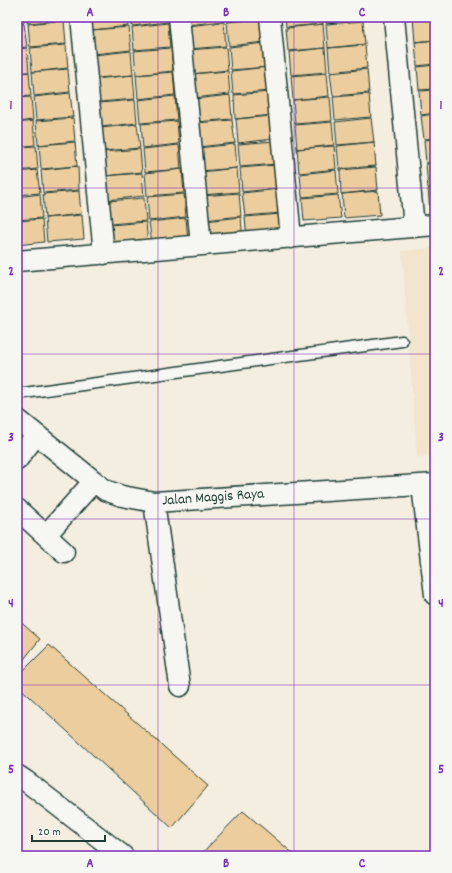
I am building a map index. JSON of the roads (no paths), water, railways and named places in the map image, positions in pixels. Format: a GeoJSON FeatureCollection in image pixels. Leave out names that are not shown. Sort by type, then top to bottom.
{"type":"FeatureCollection","features":[{"type":"Feature","properties":{"kind":"street"},"geometry":{"type":"LineString","coordinates":[[81,17],[104,254]]}},
{"type":"Feature","properties":{"kind":"street"},"geometry":{"type":"LineString","coordinates":[[179,17],[201,245]]}},
{"type":"Feature","properties":{"kind":"street"},"geometry":{"type":"LineString","coordinates":[[270,17],[291,238]]}},
{"type":"Feature","properties":{"kind":"street"},"geometry":{"type":"LineString","coordinates":[[394,17],[414,227]]}},
{"type":"Feature","properties":{"kind":"street"},"geometry":{"type":"LineString","coordinates":[[17,261],[435,225]]}},
{"type":"Feature","properties":{"kind":"street","name":"Jalan Maggis Raya"},"geometry":{"type":"LineString","coordinates":[[17,419],[105,490],[122,496],[154,502],[429,484]]}},
{"type":"Feature","properties":{"kind":"street"},"geometry":{"type":"LineString","coordinates":[[17,460],[36,435]]}},
{"type":"Feature","properties":{"kind":"street"},"geometry":{"type":"LineString","coordinates":[[46,535],[94,481]]}},
{"type":"Feature","properties":{"kind":"street"},"geometry":{"type":"LineString","coordinates":[[429,484],[435,595]]}},
{"type":"Feature","properties":{"kind":"street"},"geometry":{"type":"LineString","coordinates":[[154,502],[180,686]]}},
{"type":"Feature","properties":{"kind":"street"},"geometry":{"type":"LineString","coordinates":[[17,509],[64,552]]}},
{"type":"Feature","properties":{"kind":"street"},"geometry":{"type":"LineString","coordinates":[[17,775],[123,856]]}},
{"type":"Feature","properties":{"kind":"lane"},"geometry":{"type":"LineString","coordinates":[[17,394],[402,341]]}}]}
